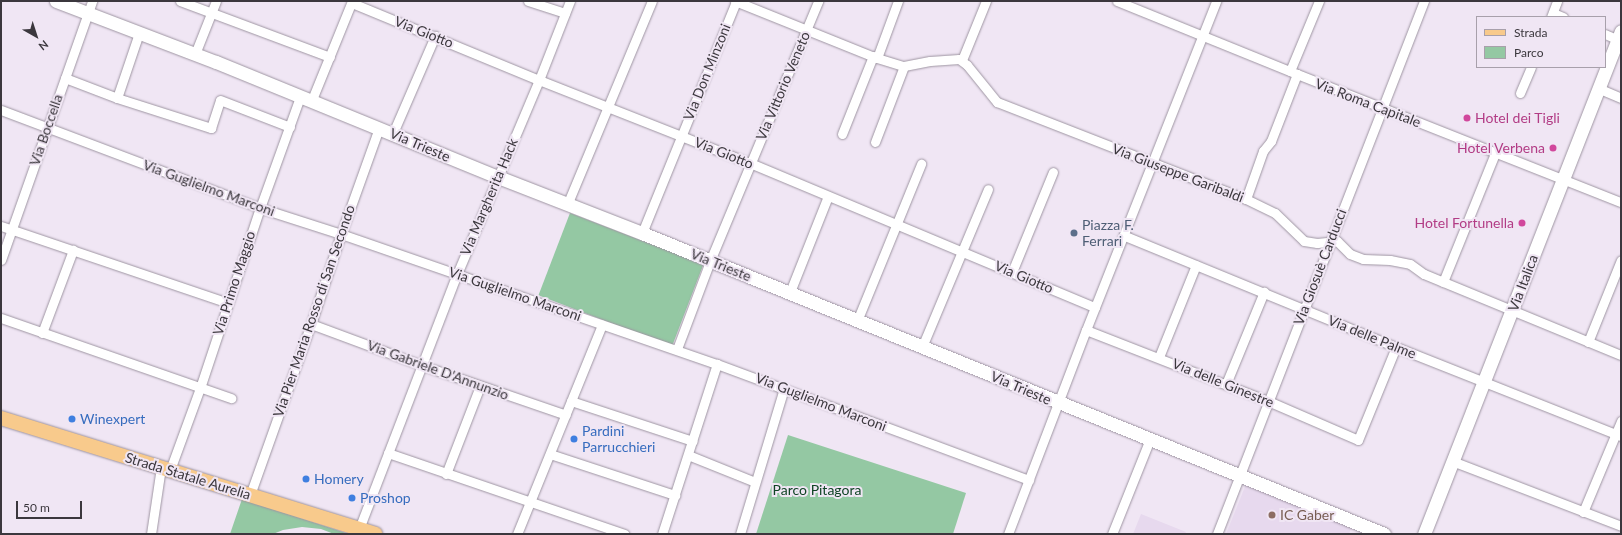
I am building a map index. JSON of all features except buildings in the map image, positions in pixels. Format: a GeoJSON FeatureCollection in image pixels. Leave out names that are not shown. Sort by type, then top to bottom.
{"type":"FeatureCollection","features":[{"type":"Feature","properties":{"kind":"main road","name":"Strada Statale Aurelia"},"geometry":{"type":"LineString","coordinates":[[1,418],[375,534]]}},
{"type":"Feature","properties":{"kind":"street","name":"Via Trieste"},"geometry":{"type":"LineString","coordinates":[[56,1],[90,7],[139,33],[392,133],[498,178],[790,292],[1059,404],[1150,439],[1384,534]]}},
{"type":"Feature","properties":{"kind":"street"},"geometry":{"type":"LineString","coordinates":[[180,1],[330,57]]}},
{"type":"Feature","properties":{"kind":"street"},"geometry":{"type":"LineString","coordinates":[[195,54],[216,1]]}},
{"type":"Feature","properties":{"kind":"street"},"geometry":{"type":"LineString","coordinates":[[528,1],[565,13]]}},
{"type":"Feature","properties":{"kind":"street","name":"Via Margherita Hack"},"geometry":{"type":"LineString","coordinates":[[359,529],[457,274],[539,80],[570,1]]}},
{"type":"Feature","properties":{"kind":"street"},"geometry":{"type":"LineString","coordinates":[[567,205],[652,1]]}},
{"type":"Feature","properties":{"kind":"street"},"geometry":{"type":"LineString","coordinates":[[736,1],[875,57],[904,66],[956,59],[962,60],[986,1]]}},
{"type":"Feature","properties":{"kind":"street","name":"Via Don Minzoni"},"geometry":{"type":"LineString","coordinates":[[642,233],[736,1]]}},
{"type":"Feature","properties":{"kind":"street","name":"Via Vittorio Veneto"},"geometry":{"type":"LineString","coordinates":[[677,349],[710,260],[818,1]]}},
{"type":"Feature","properties":{"kind":"street"},"geometry":{"type":"LineString","coordinates":[[842,134],[898,1]]}},
{"type":"Feature","properties":{"kind":"street","name":"Via Roma Capitale"},"geometry":{"type":"LineString","coordinates":[[1117,1],[1294,73],[1621,202]]}},
{"type":"Feature","properties":{"kind":"street"},"geometry":{"type":"LineString","coordinates":[[1008,534],[1059,404],[1086,330],[1125,236],[1216,1]]}},
{"type":"Feature","properties":{"kind":"street"},"geometry":{"type":"LineString","coordinates":[[1246,199],[1263,152],[1272,141],[1318,1]]}},
{"type":"Feature","properties":{"kind":"street","name":"Via Giosuè Carducci"},"geometry":{"type":"LineString","coordinates":[[1217,534],[1241,476],[1268,401],[1424,1]]}},
{"type":"Feature","properties":{"kind":"street"},"geometry":{"type":"LineString","coordinates":[[1552,15],[1557,1]]}},
{"type":"Feature","properties":{"kind":"street","name":"Via Giotto"},"geometry":{"type":"LineString","coordinates":[[352,2],[539,80],[750,163],[1095,308]]}},
{"type":"Feature","properties":{"kind":"street","name":"Via Primo Maggio"},"geometry":{"type":"LineString","coordinates":[[151,534],[166,469],[200,388],[260,208],[290,127],[330,57],[352,2]]}},
{"type":"Feature","properties":{"kind":"street","name":"Via Boccella"},"geometry":{"type":"LineString","coordinates":[[1,260],[90,7]]}},
{"type":"Feature","properties":{"kind":"street"},"geometry":{"type":"LineString","coordinates":[[117,98],[139,33]]}},
{"type":"Feature","properties":{"kind":"street"},"geometry":{"type":"LineString","coordinates":[[1606,34],[1620,37]]}},
{"type":"Feature","properties":{"kind":"street"},"geometry":{"type":"LineString","coordinates":[[392,133],[435,36]]}},
{"type":"Feature","properties":{"kind":"street","name":"Via Italica"},"geometry":{"type":"LineString","coordinates":[[1424,534],[1620,37]]}},
{"type":"Feature","properties":{"kind":"street","name":"Via Giuseppe Garibaldi"},"geometry":{"type":"LineString","coordinates":[[962,60],[997,102],[1246,199],[1275,213],[1304,241],[1317,243],[1330,241]]}},
{"type":"Feature","properties":{"kind":"street"},"geometry":{"type":"LineString","coordinates":[[875,142],[904,66]]}},
{"type":"Feature","properties":{"kind":"street"},"geometry":{"type":"LineString","coordinates":[[1520,93],[1531,68]]}},
{"type":"Feature","properties":{"kind":"street"},"geometry":{"type":"LineString","coordinates":[[65,78],[117,98],[211,128],[220,100],[290,127]]}},
{"type":"Feature","properties":{"kind":"street"},"geometry":{"type":"LineString","coordinates":[[1600,89],[1621,98]]}},
{"type":"Feature","properties":{"kind":"street","name":"Via Guglielmo Marconi"},"geometry":{"type":"LineString","coordinates":[[1,110],[260,208],[341,234],[602,325],[677,349],[1029,480]]}},
{"type":"Feature","properties":{"kind":"street","name":"Via Pier Maria Rosso di San Secondo"},"geometry":{"type":"LineString","coordinates":[[250,495],[379,128]]}},
{"type":"Feature","properties":{"kind":"street"},"geometry":{"type":"LineString","coordinates":[[1444,282],[1496,153]]}},
{"type":"Feature","properties":{"kind":"street"},"geometry":{"type":"LineString","coordinates":[[858,321],[921,164]]}},
{"type":"Feature","properties":{"kind":"street"},"geometry":{"type":"LineString","coordinates":[[1012,272],[1053,172]]}},
{"type":"Feature","properties":{"kind":"street"},"geometry":{"type":"LineString","coordinates":[[922,347],[988,189]]}},
{"type":"Feature","properties":{"kind":"street"},"geometry":{"type":"LineString","coordinates":[[790,292],[828,196]]}},
{"type":"Feature","properties":{"kind":"street"},"geometry":{"type":"LineString","coordinates":[[1,226],[228,303]]}},
{"type":"Feature","properties":{"kind":"street","name":"Via delle Palme"},"geometry":{"type":"LineString","coordinates":[[1125,236],[1396,347],[1618,435]]}},
{"type":"Feature","properties":{"kind":"street"},"geometry":{"type":"LineString","coordinates":[[1330,241],[1337,241],[1350,254],[1363,259],[1390,260],[1410,264],[1424,274],[1588,342],[1621,354]]}},
{"type":"Feature","properties":{"kind":"street"},"geometry":{"type":"LineString","coordinates":[[42,333],[73,250]]}},
{"type":"Feature","properties":{"kind":"street"},"geometry":{"type":"LineString","coordinates":[[1588,342],[1621,260]]}},
{"type":"Feature","properties":{"kind":"street"},"geometry":{"type":"LineString","coordinates":[[1159,357],[1196,265]]}},
{"type":"Feature","properties":{"kind":"street"},"geometry":{"type":"LineString","coordinates":[[1226,384],[1264,292]]}},
{"type":"Feature","properties":{"kind":"street"},"geometry":{"type":"LineString","coordinates":[[1,318],[231,398]]}},
{"type":"Feature","properties":{"kind":"street","name":"Via Gabriele D'Annunzio"},"geometry":{"type":"LineString","coordinates":[[311,324],[421,365],[566,415]]}},
{"type":"Feature","properties":{"kind":"street"},"geometry":{"type":"LineString","coordinates":[[517,534],[602,325]]}},
{"type":"Feature","properties":{"kind":"street","name":"Via delle Ginestre"},"geometry":{"type":"LineString","coordinates":[[1086,330],[1226,384],[1358,440],[1396,347]]}},
{"type":"Feature","properties":{"kind":"street"},"geometry":{"type":"LineString","coordinates":[[662,534],[717,364]]}},
{"type":"Feature","properties":{"kind":"street"},"geometry":{"type":"LineString","coordinates":[[446,474],[480,386]]}},
{"type":"Feature","properties":{"kind":"street"},"geometry":{"type":"LineString","coordinates":[[740,534],[784,388]]}},
{"type":"Feature","properties":{"kind":"street"},"geometry":{"type":"LineString","coordinates":[[571,401],[693,442]]}},
{"type":"Feature","properties":{"kind":"street"},"geometry":{"type":"LineString","coordinates":[[1584,512],[1618,435],[1621,421]]}},
{"type":"Feature","properties":{"kind":"street"},"geometry":{"type":"LineString","coordinates":[[1112,534],[1150,439]]}},
{"type":"Feature","properties":{"kind":"street"},"geometry":{"type":"LineString","coordinates":[[388,453],[624,534]]}},
{"type":"Feature","properties":{"kind":"street"},"geometry":{"type":"LineString","coordinates":[[550,454],[675,495]]}},
{"type":"Feature","properties":{"kind":"street"},"geometry":{"type":"LineString","coordinates":[[688,455],[755,482]]}},
{"type":"Feature","properties":{"kind":"street"},"geometry":{"type":"LineString","coordinates":[[1452,461],[1621,526]]}},
{"type":"Feature","properties":{"kind":"street"},"geometry":{"type":"LineString","coordinates":[[511,534],[522,520]]}},
{"type":"Feature","properties":{"kind":"shaded area"},"geometry":{"type":"Polygon","coordinates":[[[1246,484],[1352,526],[1349,534],[1226,534],[1246,484]]]}},
{"type":"Feature","properties":{"kind":"shaded area"},"geometry":{"type":"Polygon","coordinates":[[[1141,514],[1186,532],[1185,534],[1133,534],[1141,514]]]}},
{"type":"Feature","properties":{"kind":"green space"},"geometry":{"type":"Polygon","coordinates":[[[570,213],[704,264],[672,346],[538,295],[570,213]]]}},
{"type":"Feature","properties":{"kind":"green space","name":"Parco Pitagora"},"geometry":{"type":"Polygon","coordinates":[[[788,435],[966,493],[953,534],[756,534],[788,435]]]}},
{"type":"Feature","properties":{"kind":"green space"},"geometry":{"type":"Polygon","coordinates":[[[242,499],[349,534],[334,534],[321,529],[302,527],[283,530],[273,534],[230,534],[242,499]]]}},
{"type":"Feature","properties":{"kind":"place","name":"Hotel dei Tigli"},"geometry":{"type":"Point","coordinates":[1467,118]}},
{"type":"Feature","properties":{"kind":"place","name":"Hotel Verbena"},"geometry":{"type":"Point","coordinates":[1553,148]}},
{"type":"Feature","properties":{"kind":"place","name":"Hotel Fortunella"},"geometry":{"type":"Point","coordinates":[1522,223]}},
{"type":"Feature","properties":{"kind":"place","name":"Piazza F. Ferrari"},"geometry":{"type":"Point","coordinates":[1074,233]}},
{"type":"Feature","properties":{"kind":"place","name":"Winexpert"},"geometry":{"type":"Point","coordinates":[72,419]}},
{"type":"Feature","properties":{"kind":"place","name":"Pardini Parrucchieri"},"geometry":{"type":"Point","coordinates":[574,439]}},
{"type":"Feature","properties":{"kind":"place","name":"Homery"},"geometry":{"type":"Point","coordinates":[306,479]}},
{"type":"Feature","properties":{"kind":"place","name":"Proshop"},"geometry":{"type":"Point","coordinates":[352,498]}},
{"type":"Feature","properties":{"kind":"place","name":"IC Gaber"},"geometry":{"type":"Point","coordinates":[1272,515]}}]}
